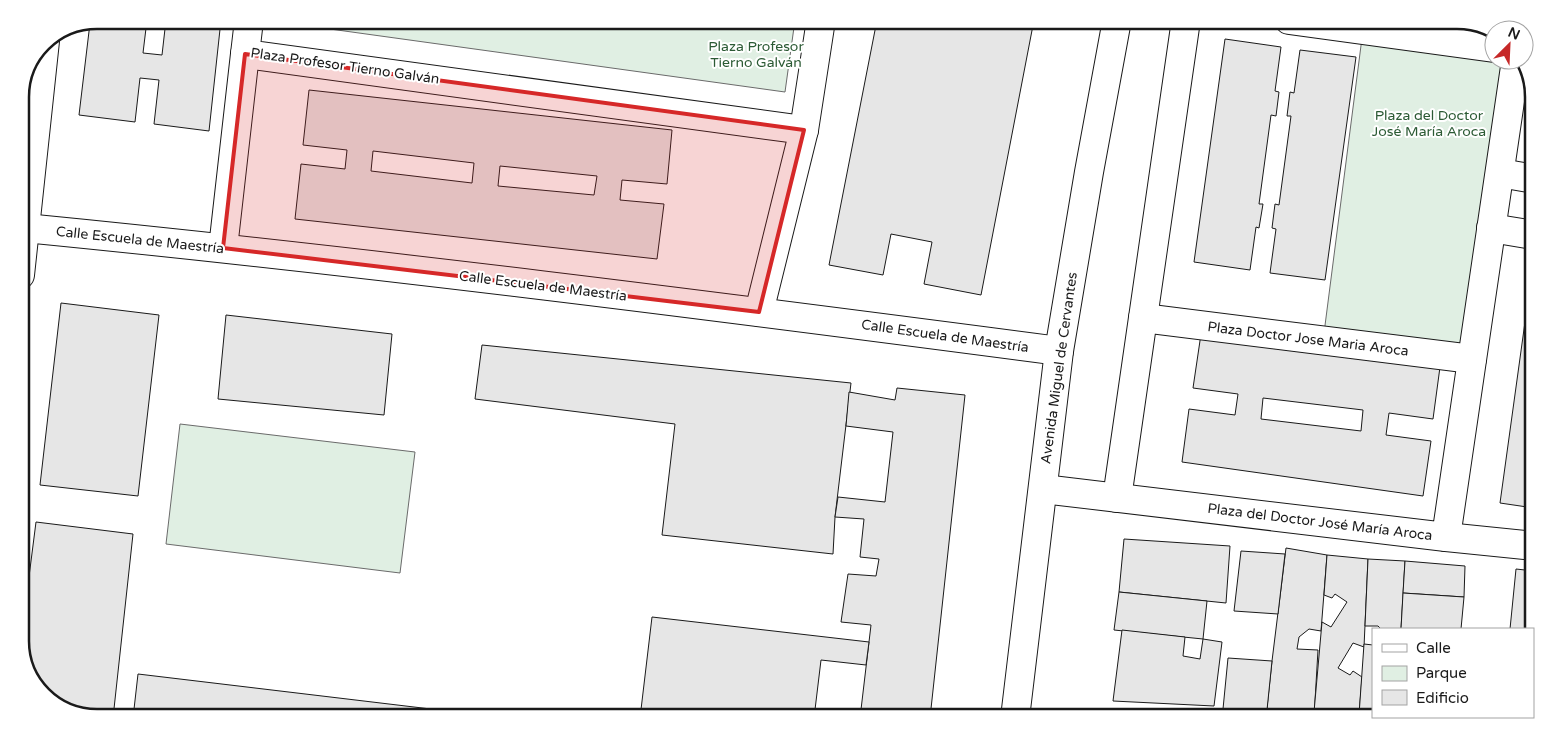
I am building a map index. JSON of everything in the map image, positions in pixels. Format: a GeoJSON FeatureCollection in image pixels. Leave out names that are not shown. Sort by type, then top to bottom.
{"type":"FeatureCollection","features":[{"type":"Feature","properties":{"kind":"street","name":"Plaza Profesor Tierno Galván"},"geometry":{"type":"LineString","coordinates":[[248,29],[245,54],[804,130]]}},
{"type":"Feature","properties":{"kind":"street"},"geometry":{"type":"LineString","coordinates":[[759,312],[804,130],[820,29]]}},
{"type":"Feature","properties":{"kind":"street","name":"Avenida Miguel de Cervantes"},"geometry":{"type":"LineString","coordinates":[[1016,709],[1059,352],[1115,29]]}},
{"type":"Feature","properties":{"kind":"street"},"geometry":{"type":"LineString","coordinates":[[1117,498],[1185,29]]}},
{"type":"Feature","properties":{"kind":"street"},"geometry":{"type":"LineString","coordinates":[[1354,29],[1484,47]]}},
{"type":"Feature","properties":{"kind":"street"},"geometry":{"type":"LineString","coordinates":[[223,248],[245,54]]}},
{"type":"Feature","properties":{"kind":"street"},"geometry":{"type":"LineString","coordinates":[[29,198],[44,55]]}},
{"type":"Feature","properties":{"kind":"street","name":"Plaza del Doctor José María Aroca"},"geometry":{"type":"LineString","coordinates":[[1043,489],[1446,537],[1515,70]]}},
{"type":"Feature","properties":{"kind":"street"},"geometry":{"type":"LineString","coordinates":[[1500,173],[1525,177]]}},
{"type":"Feature","properties":{"kind":"street","name":"Calle Escuela de Maestría"},"geometry":{"type":"LineString","coordinates":[[29,228],[223,248],[759,312],[1059,352]]}},
{"type":"Feature","properties":{"kind":"street"},"geometry":{"type":"LineString","coordinates":[[1491,228],[1525,234]]}},
{"type":"Feature","properties":{"kind":"street","name":"Plaza Doctor Jose Maria Aroca"},"geometry":{"type":"LineString","coordinates":[[1143,318],[1472,359]]}},
{"type":"Feature","properties":{"kind":"street"},"geometry":{"type":"LineString","coordinates":[[1446,537],[1525,545]]}},
{"type":"Feature","properties":{"kind":"highlighted area"},"geometry":{"type":"Polygon","coordinates":[[[245,54],[804,130],[759,312],[223,248],[245,54]]]}},
{"type":"Feature","properties":{"kind":"green space","name":"Plaza Profesor Tierno Galván"},"geometry":{"type":"Polygon","coordinates":[[[330,29],[794,29],[785,92],[330,29]]]}},
{"type":"Feature","properties":{"kind":"green space","name":"Plaza del Doctor José María Aroca"},"geometry":{"type":"Polygon","coordinates":[[[1363,30],[1484,58],[1484,70],[1515,70],[1472,359],[1323,341],[1363,30]]]}},
{"type":"Feature","properties":{"kind":"green space"},"geometry":{"type":"Polygon","coordinates":[[[180,424],[415,452],[400,573],[166,544],[180,424]]]}},
{"type":"Feature","properties":{"kind":"building"},"geometry":{"type":"Polygon","coordinates":[[[146,29],[143,53],[162,55],[165,29],[220,29],[209,131],[154,124],[159,80],[140,78],[135,122],[79,115],[89,30],[146,29]]]}},
{"type":"Feature","properties":{"kind":"building"},"geometry":{"type":"Polygon","coordinates":[[[875,29],[1032,29],[981,295],[924,284],[932,242],[891,234],[883,275],[829,265],[875,29]]]}},
{"type":"Feature","properties":{"kind":"building"},"geometry":{"type":"Polygon","coordinates":[[[1225,39],[1281,47],[1275,91],[1279,92],[1276,116],[1271,115],[1259,204],[1263,204],[1259,228],[1256,227],[1250,270],[1194,262],[1225,39]]]}},
{"type":"Feature","properties":{"kind":"building"},"geometry":{"type":"Polygon","coordinates":[[[1300,50],[1356,57],[1325,280],[1270,273],[1276,229],[1272,228],[1275,204],[1279,205],[1291,116],[1287,116],[1290,92],[1294,93],[1300,50]]]}},
{"type":"Feature","properties":{"kind":"building"},"geometry":{"type":"Polygon","coordinates":[[[309,90],[672,130],[667,184],[622,180],[620,200],[664,204],[657,259],[295,219],[301,164],[345,169],[347,150],[303,145],[309,90]],[[373,151],[371,171],[472,183],[474,163],[373,151]],[[500,166],[498,186],[594,195],[597,176],[500,166]]]}},
{"type":"Feature","properties":{"kind":"building"},"geometry":{"type":"Polygon","coordinates":[[[61,303],[159,315],[138,496],[40,485],[61,303]]]}},
{"type":"Feature","properties":{"kind":"building"},"geometry":{"type":"Polygon","coordinates":[[[226,315],[392,334],[384,415],[218,399],[226,315]]]}},
{"type":"Feature","properties":{"kind":"building"},"geometry":{"type":"Polygon","coordinates":[[[1525,322],[1525,507],[1500,503],[1525,322]]]}},
{"type":"Feature","properties":{"kind":"building"},"geometry":{"type":"Polygon","coordinates":[[[1201,334],[1440,367],[1433,419],[1389,413],[1386,435],[1431,441],[1423,496],[1182,462],[1189,409],[1235,415],[1238,394],[1193,388],[1201,334]],[[1263,398],[1261,419],[1361,431],[1363,410],[1263,398]]]}},
{"type":"Feature","properties":{"kind":"building"},"geometry":{"type":"Polygon","coordinates":[[[482,345],[851,383],[835,517],[833,554],[662,535],[675,424],[475,399],[482,345]]]}},
{"type":"Feature","properties":{"kind":"building"},"geometry":{"type":"Polygon","coordinates":[[[897,388],[965,395],[931,709],[861,709],[871,625],[841,622],[848,574],[876,576],[879,559],[860,557],[864,519],[835,517],[838,497],[885,502],[893,432],[846,426],[849,392],[895,400],[897,388]]]}},
{"type":"Feature","properties":{"kind":"building"},"geometry":{"type":"Polygon","coordinates":[[[36,522],[133,534],[114,709],[84,708],[71,704],[55,695],[43,683],[34,667],[30,654],[29,577],[36,522]]]}},
{"type":"Feature","properties":{"kind":"building"},"geometry":{"type":"Polygon","coordinates":[[[1124,539],[1230,546],[1226,603],[1119,592],[1124,539]]]}},
{"type":"Feature","properties":{"kind":"building"},"geometry":{"type":"Polygon","coordinates":[[[1286,548],[1327,555],[1321,631],[1309,629],[1299,637],[1297,649],[1318,650],[1315,709],[1267,709],[1286,548]]]}},
{"type":"Feature","properties":{"kind":"building"},"geometry":{"type":"Polygon","coordinates":[[[1241,551],[1285,554],[1278,614],[1234,611],[1241,551]]]}},
{"type":"Feature","properties":{"kind":"building"},"geometry":{"type":"Polygon","coordinates":[[[1327,555],[1368,559],[1364,647],[1353,643],[1338,668],[1350,675],[1353,671],[1362,677],[1359,709],[1314,709],[1322,622],[1331,627],[1347,602],[1335,594],[1332,598],[1324,595],[1327,555]]]}},
{"type":"Feature","properties":{"kind":"building"},"geometry":{"type":"Polygon","coordinates":[[[1368,559],[1405,561],[1401,628],[1365,626],[1368,559]]]}},
{"type":"Feature","properties":{"kind":"building"},"geometry":{"type":"Polygon","coordinates":[[[1405,561],[1465,566],[1464,597],[1403,593],[1405,561]]]}},
{"type":"Feature","properties":{"kind":"building"},"geometry":{"type":"Polygon","coordinates":[[[1516,569],[1525,570],[1525,628],[1510,628],[1516,569]]]}},
{"type":"Feature","properties":{"kind":"building"},"geometry":{"type":"Polygon","coordinates":[[[1119,592],[1207,601],[1203,639],[1114,630],[1119,592]]]}},
{"type":"Feature","properties":{"kind":"building"},"geometry":{"type":"Polygon","coordinates":[[[1403,593],[1464,597],[1461,628],[1401,628],[1403,593]]]}},
{"type":"Feature","properties":{"kind":"building"},"geometry":{"type":"Polygon","coordinates":[[[652,617],[869,642],[866,665],[821,660],[815,709],[641,709],[652,617]]]}},
{"type":"Feature","properties":{"kind":"building"},"geometry":{"type":"Polygon","coordinates":[[[1122,630],[1185,637],[1183,656],[1200,659],[1203,639],[1222,642],[1214,706],[1113,701],[1122,630]]]}},
{"type":"Feature","properties":{"kind":"building"},"geometry":{"type":"Polygon","coordinates":[[[1364,644],[1372,645],[1372,709],[1359,709],[1364,644]]]}},
{"type":"Feature","properties":{"kind":"building"},"geometry":{"type":"Polygon","coordinates":[[[1228,658],[1272,661],[1267,709],[1223,709],[1228,658]]]}},
{"type":"Feature","properties":{"kind":"building"},"geometry":{"type":"Polygon","coordinates":[[[138,674],[431,709],[134,709],[138,674]]]}}]}
